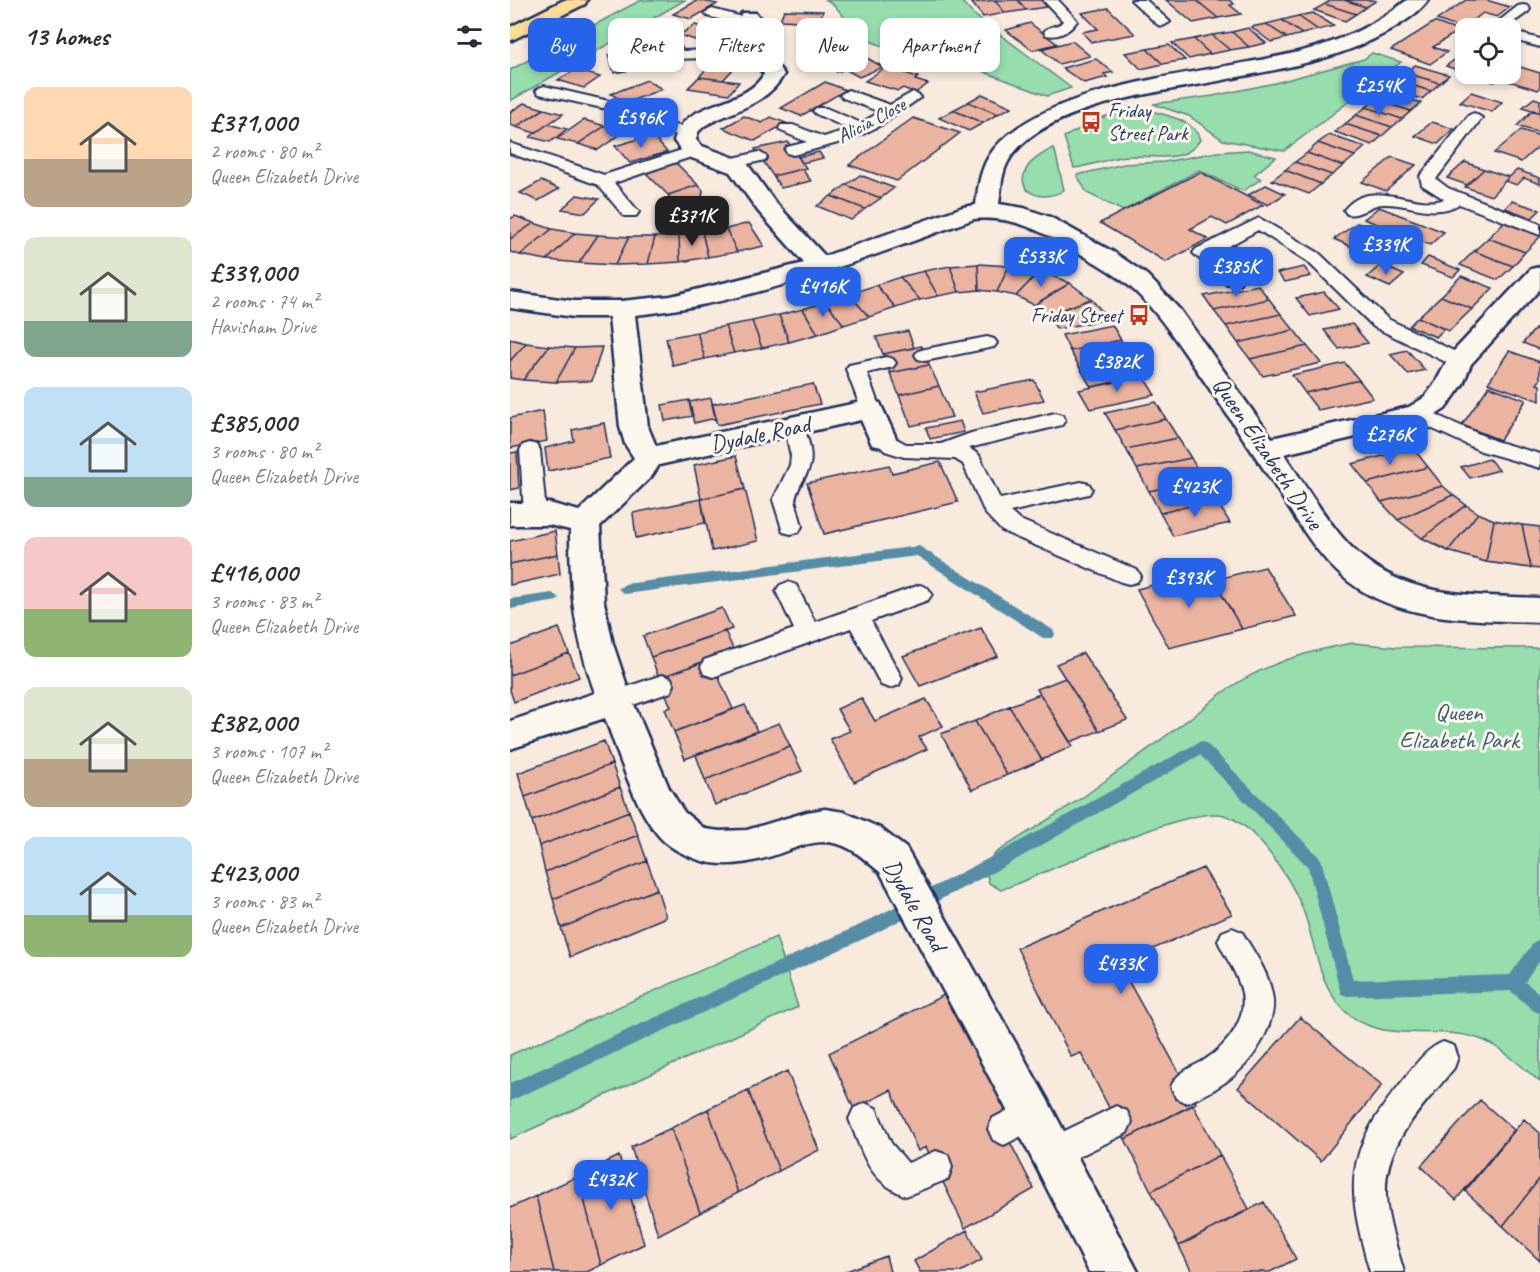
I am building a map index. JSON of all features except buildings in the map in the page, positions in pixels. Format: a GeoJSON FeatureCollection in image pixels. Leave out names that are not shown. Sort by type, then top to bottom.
{"type":"FeatureCollection","features":[{"type":"Feature","properties":{"kind":"main road"},"geometry":{"type":"LineString","coordinates":[[510,35],[578,0]]}},
{"type":"Feature","properties":{"kind":"street"},"geometry":{"type":"LineString","coordinates":[[987,210],[991,177],[1001,155],[1026,132],[1058,114],[1112,95],[1245,69],[1338,47],[1369,33],[1419,0]]}},
{"type":"Feature","properties":{"kind":"street"},"geometry":{"type":"LineString","coordinates":[[772,72],[772,80],[759,92],[700,119],[690,141],[731,163],[744,173],[766,206],[821,267]]}},
{"type":"Feature","properties":{"kind":"street","name":"Queen Elizabeth Drive"},"geometry":{"type":"LineString","coordinates":[[510,300],[574,309],[621,309],[671,304],[777,280],[821,267],[955,217],[987,210],[1016,212],[1047,224],[1120,268],[1145,287],[1171,317],[1216,377],[1331,544],[1354,569],[1396,593],[1423,600],[1540,610]]}},
{"type":"Feature","properties":{"kind":"street"},"geometry":{"type":"LineString","coordinates":[[1266,450],[1418,414],[1435,403],[1449,384],[1459,361],[1540,274]]}},
{"type":"Feature","properties":{"kind":"street"},"geometry":{"type":"LineString","coordinates":[[522,514],[549,514],[585,523],[641,470],[649,457],[639,444],[634,427],[621,309]]}},
{"type":"Feature","properties":{"kind":"street"},"geometry":{"type":"LineString","coordinates":[[870,409],[882,438]]}},
{"type":"Feature","properties":{"kind":"street","name":"Dydale Road"},"geometry":{"type":"LineString","coordinates":[[649,457],[870,409]]}},
{"type":"Feature","properties":{"kind":"street","name":"Dydale Road"},"geometry":{"type":"LineString","coordinates":[[585,523],[591,625],[615,701],[660,807],[678,832],[688,839],[719,848],[746,846],[810,826],[835,826],[855,832],[873,843],[892,860],[941,950],[1018,1122],[1053,1153],[1114,1272]]}},
{"type":"Feature","properties":{"kind":"street"},"geometry":{"type":"LineString","coordinates":[[510,735],[615,701]]}},
{"type":"Feature","properties":{"kind":"lane"},"geometry":{"type":"LineString","coordinates":[[1050,0],[1070,21],[1065,28],[1051,32]]}},
{"type":"Feature","properties":{"kind":"lane"},"geometry":{"type":"LineString","coordinates":[[1138,0],[1163,22]]}},
{"type":"Feature","properties":{"kind":"lane"},"geometry":{"type":"LineString","coordinates":[[1511,18],[1523,9]]}},
{"type":"Feature","properties":{"kind":"lane"},"geometry":{"type":"LineString","coordinates":[[711,13],[737,18]]}},
{"type":"Feature","properties":{"kind":"lane"},"geometry":{"type":"LineString","coordinates":[[1521,38],[1540,44]]}},
{"type":"Feature","properties":{"kind":"lane"},"geometry":{"type":"LineString","coordinates":[[544,91],[621,108],[642,123],[690,141]]}},
{"type":"Feature","properties":{"kind":"lane"},"geometry":{"type":"LineString","coordinates":[[848,95],[892,111]]}},
{"type":"Feature","properties":{"kind":"lane","name":"Alicia Close"},"geometry":{"type":"LineString","coordinates":[[793,150],[824,143],[862,129],[913,97]]}},
{"type":"Feature","properties":{"kind":"lane"},"geometry":{"type":"LineString","coordinates":[[821,111],[862,129]]}},
{"type":"Feature","properties":{"kind":"lane"},"geometry":{"type":"LineString","coordinates":[[1474,118],[1428,176],[1428,181],[1435,188],[1540,230]]}},
{"type":"Feature","properties":{"kind":"lane"},"geometry":{"type":"LineString","coordinates":[[787,128],[824,143]]}},
{"type":"Feature","properties":{"kind":"lane"},"geometry":{"type":"LineString","coordinates":[[604,181],[690,141]]}},
{"type":"Feature","properties":{"kind":"lane"},"geometry":{"type":"LineString","coordinates":[[510,148],[604,181],[630,212]]}},
{"type":"Feature","properties":{"kind":"lane"},"geometry":{"type":"LineString","coordinates":[[731,163],[759,157]]}},
{"type":"Feature","properties":{"kind":"lane"},"geometry":{"type":"LineString","coordinates":[[1353,210],[1363,202],[1380,198],[1437,206],[1458,198]]}},
{"type":"Feature","properties":{"kind":"lane"},"geometry":{"type":"LineString","coordinates":[[1233,280],[1202,253],[1259,223],[1313,257],[1381,323],[1459,361]]}},
{"type":"Feature","properties":{"kind":"lane"},"geometry":{"type":"LineString","coordinates":[[925,355],[987,344]]}},
{"type":"Feature","properties":{"kind":"lane"},"geometry":{"type":"LineString","coordinates":[[870,409],[856,369],[886,363]]}},
{"type":"Feature","properties":{"kind":"lane"},"geometry":{"type":"LineString","coordinates":[[1418,414],[1488,446],[1540,460]]}},
{"type":"Feature","properties":{"kind":"lane"},"geometry":{"type":"LineString","coordinates":[[942,451],[971,440],[1055,420]]}},
{"type":"Feature","properties":{"kind":"lane"},"geometry":{"type":"LineString","coordinates":[[791,526],[784,500],[801,465],[802,456],[794,426]]}},
{"type":"Feature","properties":{"kind":"lane"},"geometry":{"type":"LineString","coordinates":[[882,438],[890,447],[905,452],[956,451],[966,454],[972,460],[993,508],[1001,518],[1022,531],[1129,576]]}},
{"type":"Feature","properties":{"kind":"lane"},"geometry":{"type":"LineString","coordinates":[[522,514],[530,450]]}},
{"type":"Feature","properties":{"kind":"lane"},"geometry":{"type":"LineString","coordinates":[[993,508],[1081,489]]}},
{"type":"Feature","properties":{"kind":"lane"},"geometry":{"type":"LineString","coordinates":[[788,591],[808,633]]}},
{"type":"Feature","properties":{"kind":"lane"},"geometry":{"type":"LineString","coordinates":[[713,667],[920,594]]}},
{"type":"Feature","properties":{"kind":"lane"},"geometry":{"type":"LineString","coordinates":[[856,616],[890,678]]}},
{"type":"Feature","properties":{"kind":"lane"},"geometry":{"type":"LineString","coordinates":[[615,701],[662,685]]}},
{"type":"Feature","properties":{"kind":"lane"},"geometry":{"type":"LineString","coordinates":[[1187,1087],[1230,1061],[1248,1036],[1258,1011],[1258,994],[1250,973],[1232,942]]}},
{"type":"Feature","properties":{"kind":"lane"},"geometry":{"type":"LineString","coordinates":[[1387,1272],[1369,1195],[1370,1171],[1375,1148],[1388,1126],[1443,1057]]}},
{"type":"Feature","properties":{"kind":"lane"},"geometry":{"type":"LineString","coordinates":[[865,1119],[886,1166],[896,1176],[906,1180],[936,1167]]}},
{"type":"Feature","properties":{"kind":"lane"},"geometry":{"type":"LineString","coordinates":[[1053,1153],[1116,1122]]}},
{"type":"Feature","properties":{"kind":"green space"},"geometry":{"type":"Polygon","coordinates":[[[641,0],[685,0],[654,18],[608,18],[608,44],[596,51],[596,24],[641,0]]]}},
{"type":"Feature","properties":{"kind":"green space"},"geometry":{"type":"Polygon","coordinates":[[[826,0],[960,0],[978,18],[880,18],[880,45],[868,40],[868,18],[845,18],[835,6],[826,0]]]}},
{"type":"Feature","properties":{"kind":"green space"},"geometry":{"type":"Polygon","coordinates":[[[1000,34],[1071,88],[1047,96],[984,72],[1000,72],[1000,34]]]}},
{"type":"Feature","properties":{"kind":"green space"},"geometry":{"type":"Polygon","coordinates":[[[1372,53],[1401,62],[1284,151],[1223,140],[1189,116],[1153,104],[1213,96],[1275,83],[1364,59],[1372,53]]]}},
{"type":"Feature","properties":{"kind":"green space"},"geometry":{"type":"Polygon","coordinates":[[[528,60],[528,72],[560,72],[510,101],[510,70],[528,60]]]}},
{"type":"Feature","properties":{"kind":"green space"},"geometry":{"type":"Polygon","coordinates":[[[1139,107],[1183,121],[1197,132],[1200,140],[1193,149],[1184,154],[1163,157],[1120,157],[1074,168],[1064,137],[1100,118],[1139,107]]]}},
{"type":"Feature","properties":{"kind":"green space"},"geometry":{"type":"Polygon","coordinates":[[[1052,148],[1055,151],[1064,190],[1047,196],[1032,193],[1026,188],[1024,174],[1031,162],[1052,148]]]}},
{"type":"Feature","properties":{"kind":"green space"},"geometry":{"type":"Polygon","coordinates":[[[1248,150],[1276,157],[1254,175],[1261,179],[1243,191],[1199,170],[1123,211],[1087,193],[1077,175],[1124,164],[1164,162],[1217,152],[1248,150]]]}},
{"type":"Feature","properties":{"kind":"green space","name":"Queen Elizabeth Park"},"geometry":{"type":"Polygon","coordinates":[[[1353,643],[1396,647],[1540,648],[1540,1082],[1521,1065],[1485,1041],[1449,1033],[1374,1028],[1357,1020],[1342,1008],[1327,985],[1317,960],[1302,907],[1289,882],[1259,840],[1236,820],[1224,815],[1206,815],[1180,820],[1149,830],[1001,890],[989,883],[984,864],[997,852],[1082,798],[1220,694],[1255,673],[1274,665],[1313,652],[1353,643]]]}},
{"type":"Feature","properties":{"kind":"green space"},"geometry":{"type":"Polygon","coordinates":[[[776,937],[798,1007],[510,1139],[510,1055],[776,937]]]}},
{"type":"Feature","properties":{"kind":"waterway"},"geometry":{"type":"LineString","coordinates":[[625,589],[919,551],[1048,634]]}},
{"type":"Feature","properties":{"kind":"waterway"},"geometry":{"type":"LineString","coordinates":[[510,604],[552,598]]}},
{"type":"Feature","properties":{"kind":"waterway"},"geometry":{"type":"LineString","coordinates":[[510,1092],[866,930],[999,861],[1201,747],[1315,864],[1347,988],[1514,983]]}},
{"type":"Feature","properties":{"kind":"waterway"},"geometry":{"type":"LineString","coordinates":[[1514,983],[1540,947]]}},
{"type":"Feature","properties":{"kind":"waterway"},"geometry":{"type":"LineString","coordinates":[[1514,983],[1540,1005]]}},
{"type":"Feature","properties":{"kind":"place","name":"Friday Street Park"},"geometry":{"type":"Point","coordinates":[1091,122]}},
{"type":"Feature","properties":{"kind":"place","name":"Friday Street"},"geometry":{"type":"Point","coordinates":[1139,315]}}]}
